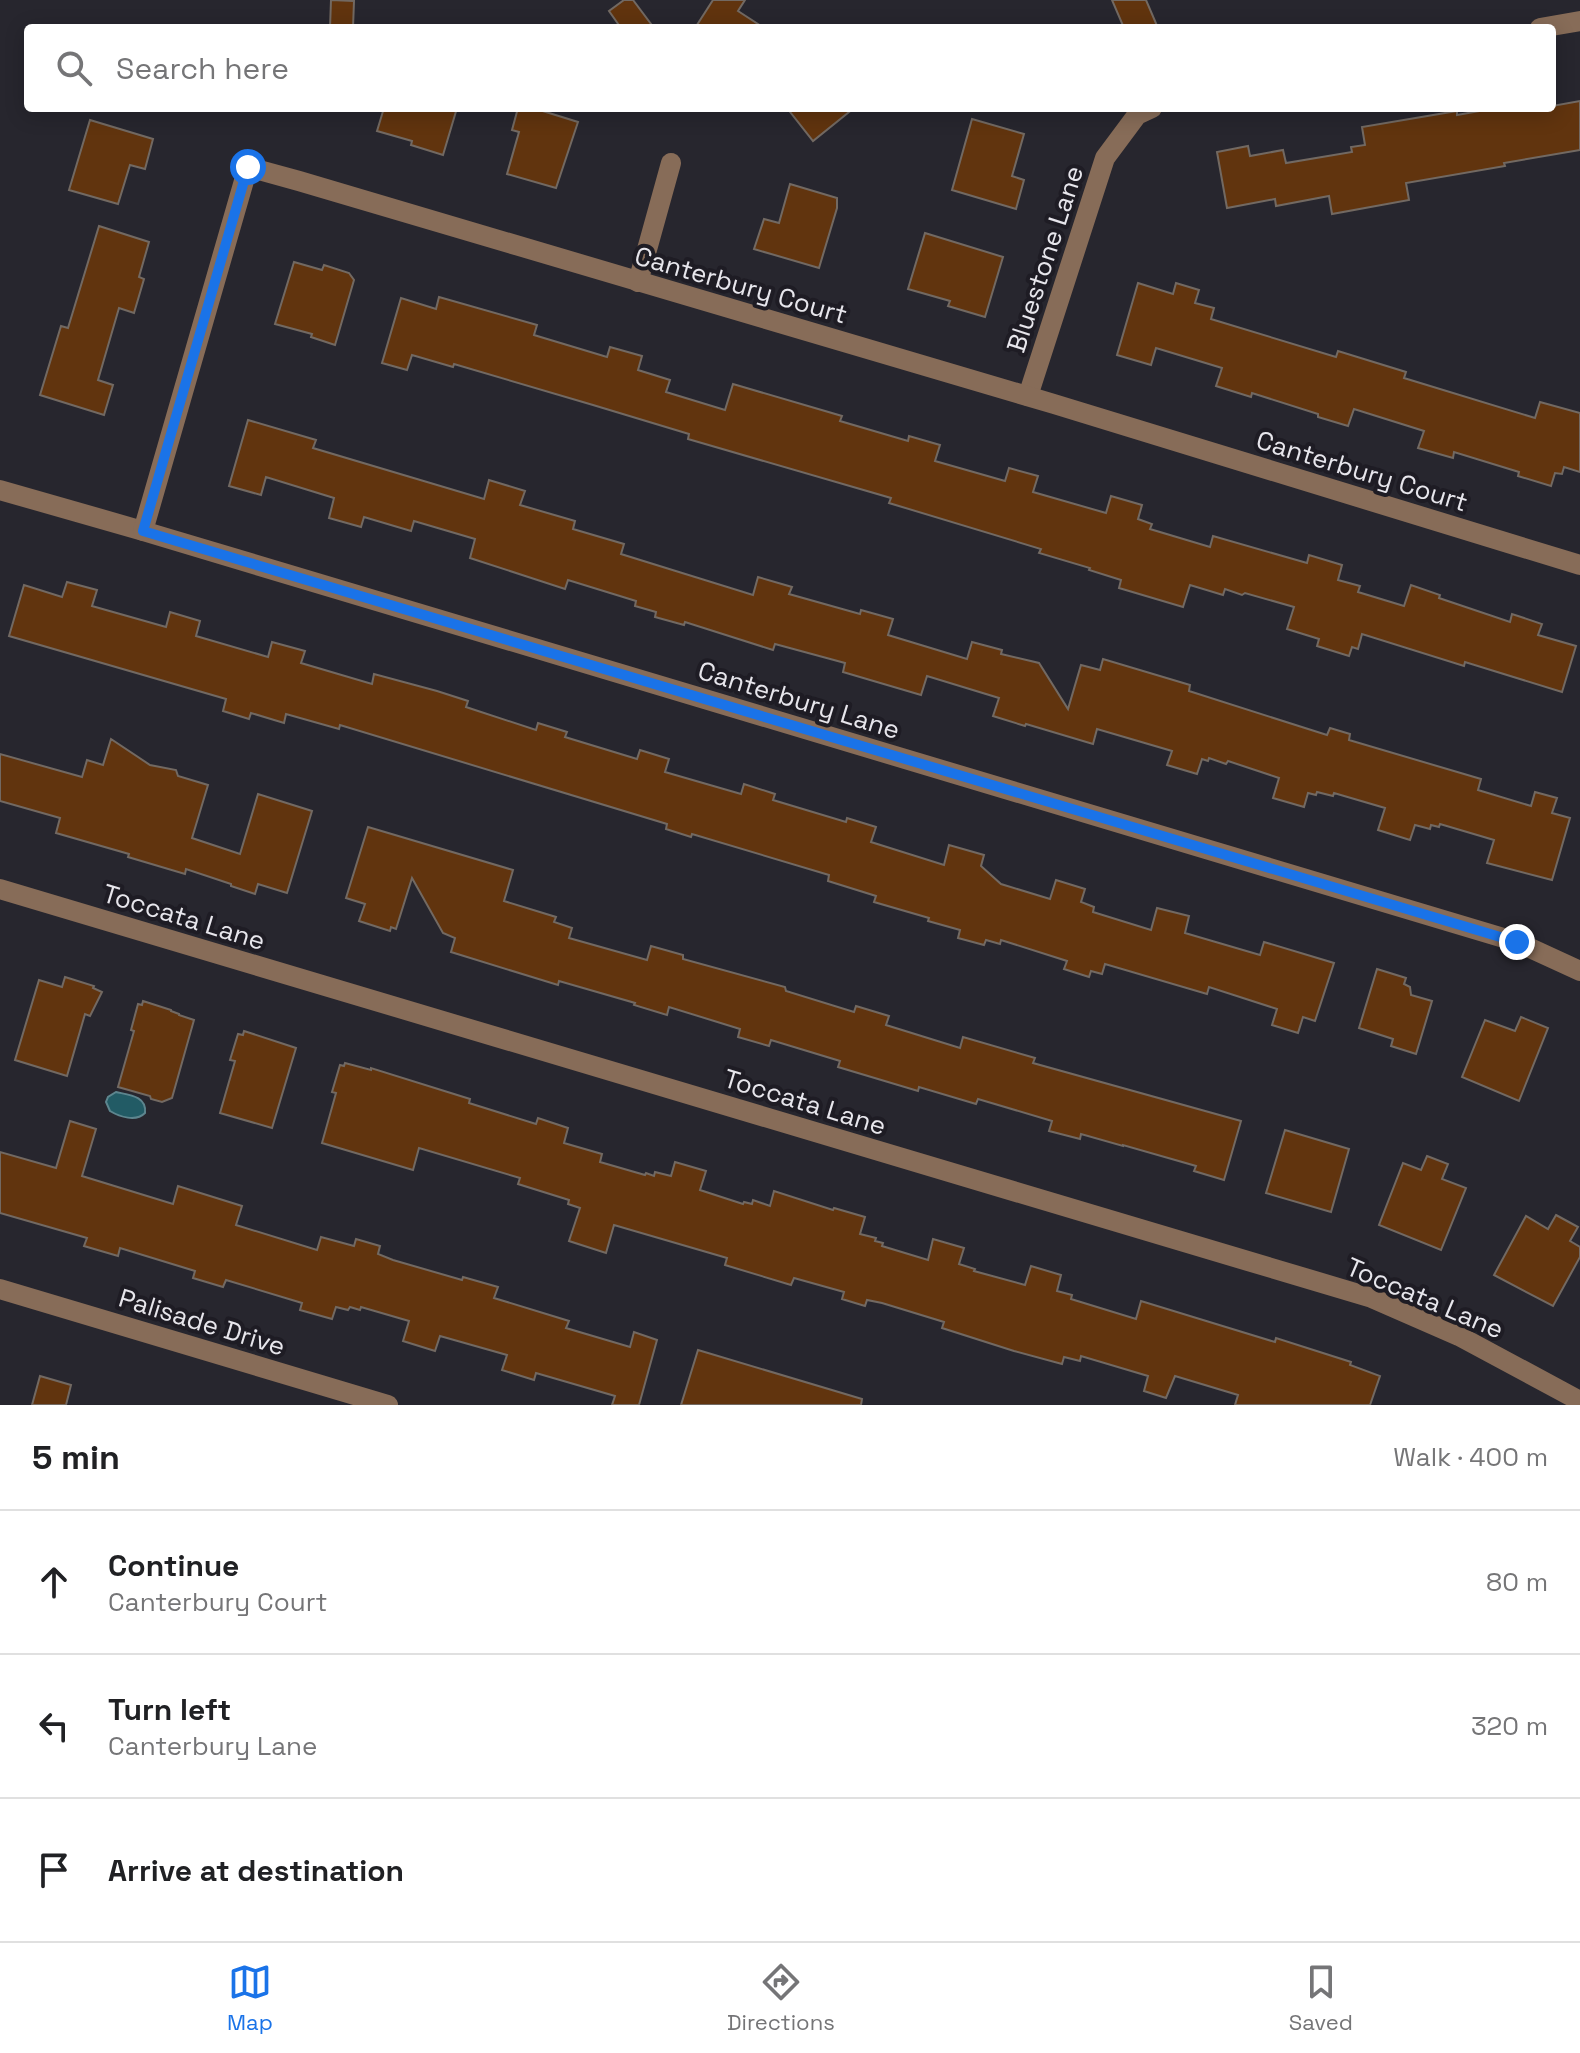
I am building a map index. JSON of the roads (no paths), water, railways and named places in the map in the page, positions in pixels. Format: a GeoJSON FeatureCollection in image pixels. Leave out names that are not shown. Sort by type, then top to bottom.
{"type":"FeatureCollection","features":[{"type":"Feature","properties":{"kind":"street"},"geometry":{"type":"LineString","coordinates":[[1556,25],[1580,21]]}},
{"type":"Feature","properties":{"kind":"street","name":"Bluestone Lane"},"geometry":{"type":"LineString","coordinates":[[1028,396],[1105,158],[1137,115],[1143,112]]}},
{"type":"Feature","properties":{"kind":"street"},"geometry":{"type":"LineString","coordinates":[[638,282],[671,163]]}},
{"type":"Feature","properties":{"kind":"street","name":"Canterbury Court"},"geometry":{"type":"LineString","coordinates":[[143,531],[248,167],[1028,396],[1580,565]]}},
{"type":"Feature","properties":{"kind":"street","name":"Canterbury Lane"},"geometry":{"type":"LineString","coordinates":[[0,490],[1517,942],[1580,971]]}},
{"type":"Feature","properties":{"kind":"street","name":"Toccata Lane"},"geometry":{"type":"LineString","coordinates":[[0,889],[1372,1298],[1459,1336],[1580,1401]]}},
{"type":"Feature","properties":{"kind":"street","name":"Palisade Drive"},"geometry":{"type":"LineString","coordinates":[[0,1289],[388,1405]]}},
{"type":"Feature","properties":{"kind":"water"},"geometry":{"type":"Polygon","coordinates":[[[116,1092],[140,1100],[145,1113],[133,1118],[110,1111],[106,1102],[116,1092]]]}}]}
